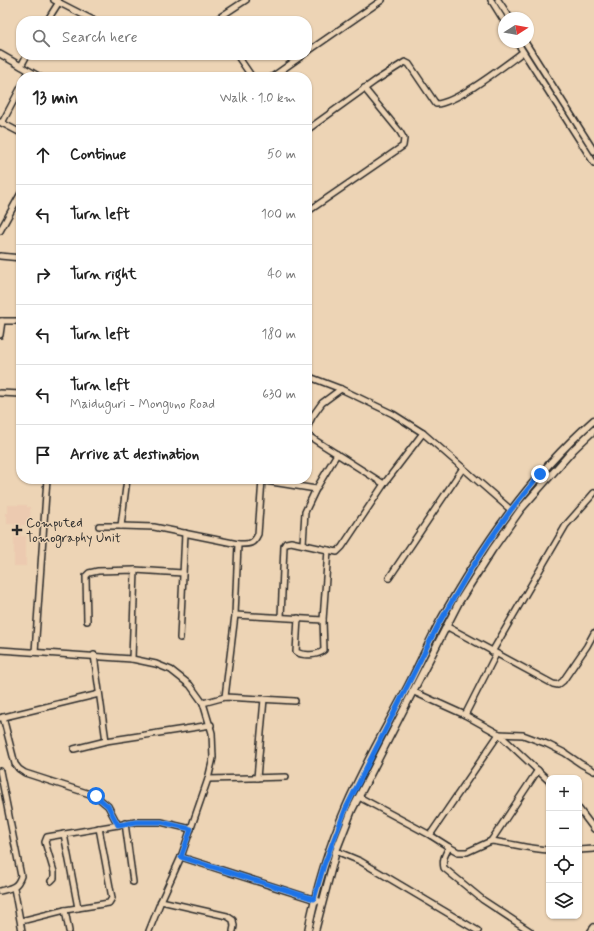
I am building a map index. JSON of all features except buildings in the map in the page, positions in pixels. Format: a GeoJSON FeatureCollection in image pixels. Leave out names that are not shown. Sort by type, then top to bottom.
{"type":"FeatureCollection","features":[{"type":"Feature","properties":{"kind":"main road"},"geometry":{"type":"LineString","coordinates":[[308,931],[314,899],[324,865],[346,808],[438,625],[469,572],[511,510],[540,474],[594,420]]}},
{"type":"Feature","properties":{"kind":"main road"},"geometry":{"type":"LineString","coordinates":[[315,931],[336,851],[347,822],[412,690],[459,602],[521,509],[569,454],[594,430]]}},
{"type":"Feature","properties":{"kind":"street"},"geometry":{"type":"LineString","coordinates":[[222,16],[246,0]]}},
{"type":"Feature","properties":{"kind":"street"},"geometry":{"type":"LineString","coordinates":[[312,49],[382,0]]}},
{"type":"Feature","properties":{"kind":"street"},"geometry":{"type":"LineString","coordinates":[[491,0],[498,12]]}},
{"type":"Feature","properties":{"kind":"street"},"geometry":{"type":"LineString","coordinates":[[498,0],[506,12]]}},
{"type":"Feature","properties":{"kind":"street"},"geometry":{"type":"LineString","coordinates":[[49,16],[56,1],[85,16]]}},
{"type":"Feature","properties":{"kind":"street"},"geometry":{"type":"LineString","coordinates":[[521,48],[594,164]]}},
{"type":"Feature","properties":{"kind":"street"},"geometry":{"type":"LineString","coordinates":[[529,48],[594,151]]}},
{"type":"Feature","properties":{"kind":"street"},"geometry":{"type":"LineString","coordinates":[[312,126],[364,88],[405,62],[409,64],[436,104],[441,104],[464,92],[523,52]]}},
{"type":"Feature","properties":{"kind":"street"},"geometry":{"type":"LineString","coordinates":[[0,54],[29,72]]}},
{"type":"Feature","properties":{"kind":"street"},"geometry":{"type":"LineString","coordinates":[[21,66],[24,60]]}},
{"type":"Feature","properties":{"kind":"street"},"geometry":{"type":"LineString","coordinates":[[240,60],[248,72]]}},
{"type":"Feature","properties":{"kind":"street"},"geometry":{"type":"LineString","coordinates":[[279,72],[296,60]]}},
{"type":"Feature","properties":{"kind":"street"},"geometry":{"type":"LineString","coordinates":[[312,209],[403,146],[404,139],[400,132],[364,88]]}},
{"type":"Feature","properties":{"kind":"street"},"geometry":{"type":"LineString","coordinates":[[16,96],[1,122],[16,130]]}},
{"type":"Feature","properties":{"kind":"street"},"geometry":{"type":"LineString","coordinates":[[0,231],[16,203]]}},
{"type":"Feature","properties":{"kind":"street"},"geometry":{"type":"LineString","coordinates":[[0,256],[16,258]]}},
{"type":"Feature","properties":{"kind":"street"},"geometry":{"type":"LineString","coordinates":[[0,335],[1,321],[16,321]]}},
{"type":"Feature","properties":{"kind":"street"},"geometry":{"type":"LineString","coordinates":[[312,378],[393,414],[423,433],[511,510]]}},
{"type":"Feature","properties":{"kind":"street"},"geometry":{"type":"LineString","coordinates":[[312,417],[322,403],[341,390]]}},
{"type":"Feature","properties":{"kind":"street"},"geometry":{"type":"LineString","coordinates":[[0,393],[16,394]]}},
{"type":"Feature","properties":{"kind":"street"},"geometry":{"type":"LineString","coordinates":[[282,617],[284,546],[286,543],[291,542],[337,552],[342,547],[384,484],[423,433]]}},
{"type":"Feature","properties":{"kind":"street"},"geometry":{"type":"LineString","coordinates":[[312,438],[384,484]]}},
{"type":"Feature","properties":{"kind":"street"},"geometry":{"type":"LineString","coordinates":[[302,544],[305,512],[316,489],[337,454]]}},
{"type":"Feature","properties":{"kind":"street"},"geometry":{"type":"LineString","coordinates":[[389,578],[463,468]]}},
{"type":"Feature","properties":{"kind":"street"},"geometry":{"type":"LineString","coordinates":[[35,652],[47,484]]}},
{"type":"Feature","properties":{"kind":"street"},"geometry":{"type":"LineString","coordinates":[[121,526],[126,484]]}},
{"type":"Feature","properties":{"kind":"street"},"geometry":{"type":"LineString","coordinates":[[99,526],[154,527],[238,544],[250,544],[255,540],[258,534],[262,484]]}},
{"type":"Feature","properties":{"kind":"street"},"geometry":{"type":"LineString","coordinates":[[286,484],[316,489]]}},
{"type":"Feature","properties":{"kind":"street"},"geometry":{"type":"LineString","coordinates":[[465,715],[494,653],[566,525],[594,493]]}},
{"type":"Feature","properties":{"kind":"street"},"geometry":{"type":"LineString","coordinates":[[180,638],[185,533]]}},
{"type":"Feature","properties":{"kind":"street"},"geometry":{"type":"LineString","coordinates":[[226,697],[235,615],[238,544]]}},
{"type":"Feature","properties":{"kind":"street"},"geometry":{"type":"LineString","coordinates":[[298,618],[296,652],[300,654],[321,653],[324,650],[328,550]]}},
{"type":"Feature","properties":{"kind":"street"},"geometry":{"type":"LineString","coordinates":[[88,620],[86,576],[89,573],[98,571],[135,570],[183,573]]}},
{"type":"Feature","properties":{"kind":"street"},"geometry":{"type":"LineString","coordinates":[[132,659],[135,570]]}},
{"type":"Feature","properties":{"kind":"street"},"geometry":{"type":"LineString","coordinates":[[235,615],[324,620]]}},
{"type":"Feature","properties":{"kind":"street"},"geometry":{"type":"LineString","coordinates":[[446,626],[494,653],[553,684],[558,685],[563,681],[594,633]]}},
{"type":"Feature","properties":{"kind":"street"},"geometry":{"type":"LineString","coordinates":[[0,650],[94,655],[132,659],[156,664],[171,670],[190,685],[203,703],[211,725],[213,758],[208,779],[181,857],[149,931]]}},
{"type":"Feature","properties":{"kind":"street"},"geometry":{"type":"LineString","coordinates":[[94,655],[106,741]]}},
{"type":"Feature","properties":{"kind":"street"},"geometry":{"type":"LineString","coordinates":[[412,690],[465,715],[499,734],[546,778]]}},
{"type":"Feature","properties":{"kind":"street"},"geometry":{"type":"LineString","coordinates":[[99,694],[2,718],[15,764],[19,769],[25,773],[96,796],[108,806],[118,825]]}},
{"type":"Feature","properties":{"kind":"street"},"geometry":{"type":"LineString","coordinates":[[203,703],[226,697],[295,701]]}},
{"type":"Feature","properties":{"kind":"street"},"geometry":{"type":"LineString","coordinates":[[257,778],[264,699]]}},
{"type":"Feature","properties":{"kind":"street"},"geometry":{"type":"LineString","coordinates":[[74,750],[106,741],[211,725]]}},
{"type":"Feature","properties":{"kind":"street"},"geometry":{"type":"LineString","coordinates":[[499,734],[523,735],[547,744],[594,771]]}},
{"type":"Feature","properties":{"kind":"street"},"geometry":{"type":"LineString","coordinates":[[430,835],[499,734]]}},
{"type":"Feature","properties":{"kind":"street"},"geometry":{"type":"LineString","coordinates":[[491,841],[538,770]]}},
{"type":"Feature","properties":{"kind":"street"},"geometry":{"type":"LineString","coordinates":[[0,771],[21,876],[14,888],[0,891]]}},
{"type":"Feature","properties":{"kind":"street"},"geometry":{"type":"LineString","coordinates":[[208,779],[286,777]]}},
{"type":"Feature","properties":{"kind":"street"},"geometry":{"type":"LineString","coordinates":[[359,797],[430,835],[458,852],[466,852],[491,841],[505,842],[536,850],[546,850]]}},
{"type":"Feature","properties":{"kind":"street"},"geometry":{"type":"LineString","coordinates":[[580,811],[594,829]]}},
{"type":"Feature","properties":{"kind":"street"},"geometry":{"type":"LineString","coordinates":[[51,881],[54,878],[54,872],[45,842],[47,837],[136,822],[161,822],[191,829]]}},
{"type":"Feature","properties":{"kind":"street"},"geometry":{"type":"LineString","coordinates":[[125,824],[133,882]]}},
{"type":"Feature","properties":{"kind":"street"},"geometry":{"type":"LineString","coordinates":[[21,921],[111,901],[112,898],[99,828]]}},
{"type":"Feature","properties":{"kind":"street"},"geometry":{"type":"LineString","coordinates":[[64,834],[78,908]]}},
{"type":"Feature","properties":{"kind":"street"},"geometry":{"type":"LineString","coordinates":[[449,847],[442,862],[444,868],[483,900],[530,931]]}},
{"type":"Feature","properties":{"kind":"street"},"geometry":{"type":"LineString","coordinates":[[582,850],[594,849]]}},
{"type":"Feature","properties":{"kind":"street"},"geometry":{"type":"LineString","coordinates":[[336,851],[360,861],[478,931]]}},
{"type":"Feature","properties":{"kind":"street"},"geometry":{"type":"LineString","coordinates":[[181,857],[322,902]]}},
{"type":"Feature","properties":{"kind":"street"},"geometry":{"type":"LineString","coordinates":[[14,888],[22,931]]}},
{"type":"Feature","properties":{"kind":"street"},"geometry":{"type":"LineString","coordinates":[[161,901],[227,916],[233,920],[233,931]]}},
{"type":"Feature","properties":{"kind":"street"},"geometry":{"type":"LineString","coordinates":[[65,910],[69,931]]}},
{"type":"Feature","properties":{"kind":"street"},"geometry":{"type":"LineString","coordinates":[[591,931],[594,927]]}},
{"type":"Feature","properties":{"kind":"shaded area","name":"Computed Tomography Unit"},"geometry":{"type":"Polygon","coordinates":[[[8,505],[27,505],[27,507],[30,507],[31,525],[21,525],[21,536],[26,536],[26,566],[14,566],[14,524],[7,524],[7,516],[5,516],[5,513],[8,513],[8,505]]]}},
{"type":"Feature","properties":{"kind":"place","name":"Computed Tomography Unit"},"geometry":{"type":"Point","coordinates":[17,530]}},
{"type":"Feature","properties":{"kind":"route"},"geometry":{"type":"LineString","coordinates":[[96,796],[108,806],[118,825],[136,822],[161,822],[191,829],[181,857],[314,899],[324,865],[346,808],[438,625],[489,541],[511,510],[540,474]]}}]}
